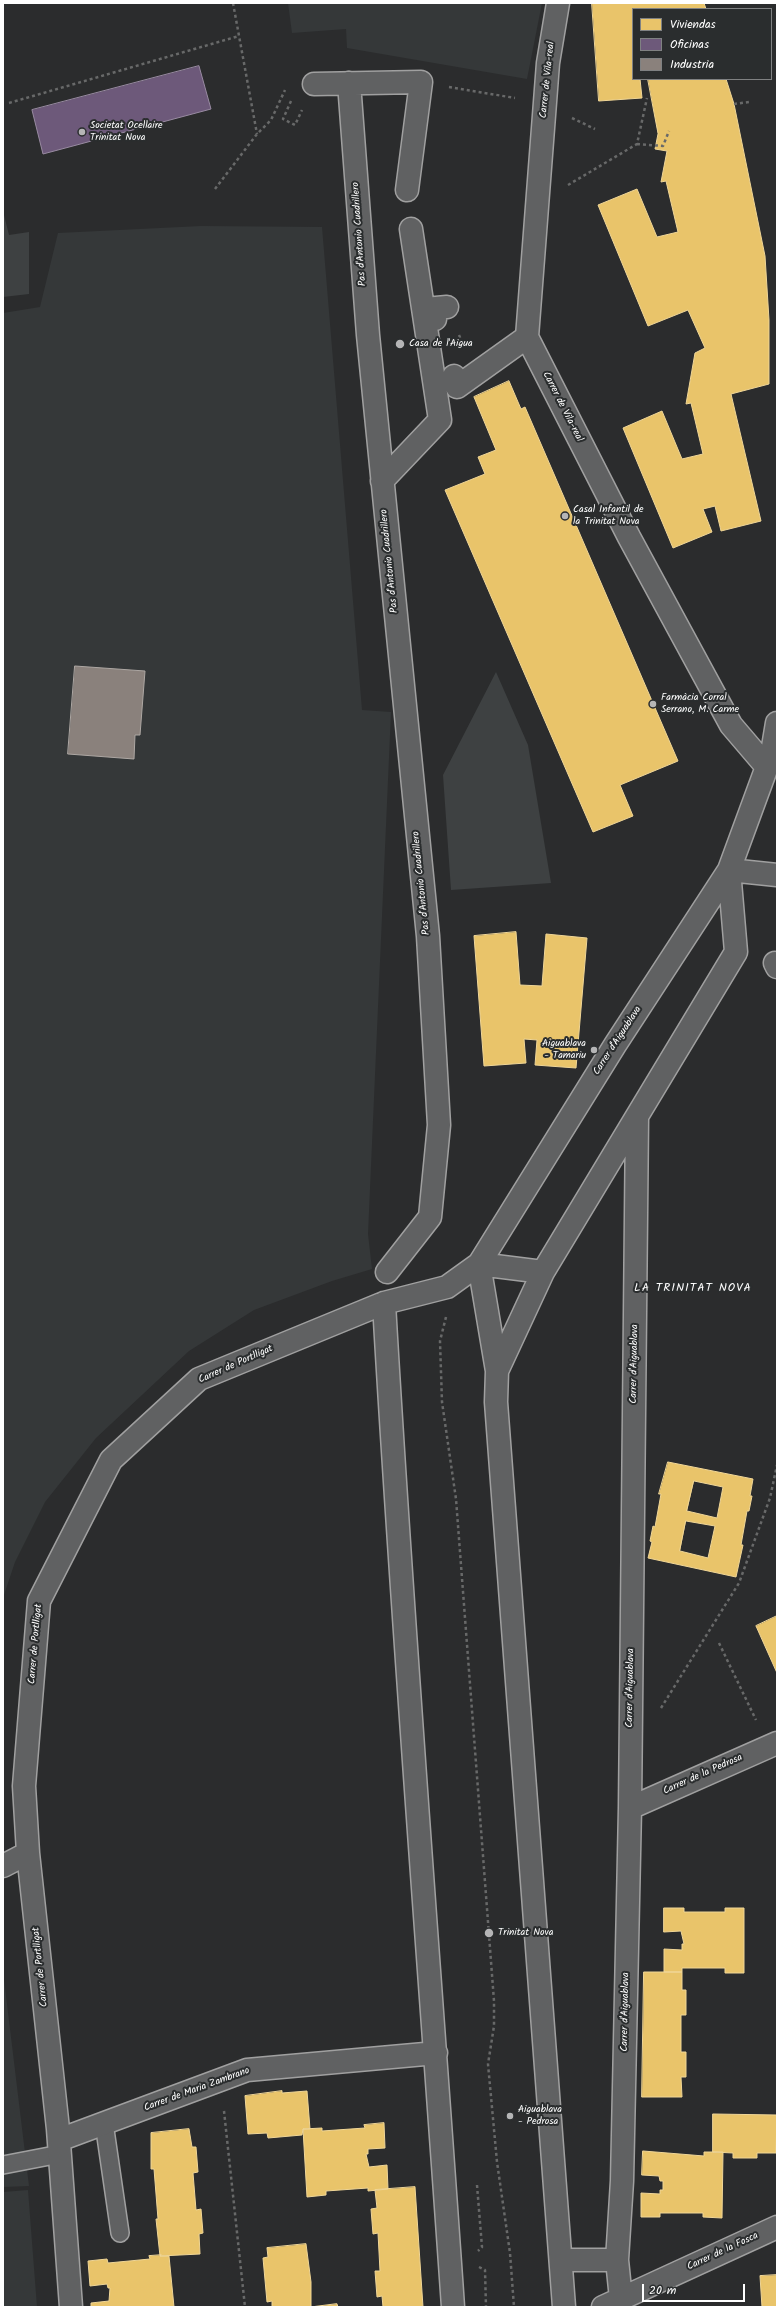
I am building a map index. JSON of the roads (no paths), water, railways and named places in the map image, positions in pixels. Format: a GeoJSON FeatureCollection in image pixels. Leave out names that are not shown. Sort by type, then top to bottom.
{"type":"FeatureCollection","features":[{"type":"Feature","properties":{"kind":"street","name":"Carrer de Vila-real"},"geometry":{"type":"LineString","coordinates":[[558,3],[548,63],[527,338],[628,537],[731,725],[766,766]]}},
{"type":"Feature","properties":{"kind":"street"},"geometry":{"type":"LineString","coordinates":[[314,84],[421,82],[407,190]]}},
{"type":"Feature","properties":{"kind":"street","name":"Pas d'Antonio Cuadrillero"},"geometry":{"type":"LineString","coordinates":[[349,83],[382,481],[428,936],[439,1125],[430,1217],[387,1272]]}},
{"type":"Feature","properties":{"kind":"street"},"geometry":{"type":"LineString","coordinates":[[382,481],[440,420],[436,313],[411,229]]}},
{"type":"Feature","properties":{"kind":"street"},"geometry":{"type":"LineString","coordinates":[[454,376],[457,387],[477,362],[527,338]]}},
{"type":"Feature","properties":{"kind":"street","name":"Carrer d'Aiguablava"},"geometry":{"type":"LineString","coordinates":[[564,2307],[496,1402],[496,1371],[479,1264],[615,1045],[729,870],[772,753],[777,723]]}},
{"type":"Feature","properties":{"kind":"street"},"geometry":{"type":"LineString","coordinates":[[729,870],[777,876]]}},
{"type":"Feature","properties":{"kind":"street","name":"Carrer d'Aiguablava"},"geometry":{"type":"LineString","coordinates":[[496,1371],[543,1272],[736,952],[729,870]]}},
{"type":"Feature","properties":{"kind":"street","name":"Carrer d'Aiguablava"},"geometry":{"type":"LineString","coordinates":[[612,2303],[618,2260],[622,2181],[630,1808],[637,1117]]}},
{"type":"Feature","properties":{"kind":"street"},"geometry":{"type":"LineString","coordinates":[[479,1264],[543,1272]]}},
{"type":"Feature","properties":{"kind":"street","name":"Carrer de Portlligat"},"geometry":{"type":"LineString","coordinates":[[71,2307],[59,2147],[28,1853],[24,1786],[39,1601],[112,1460],[199,1379],[384,1303],[447,1287],[479,1264]]}},
{"type":"Feature","properties":{"kind":"street"},"geometry":{"type":"LineString","coordinates":[[384,1303],[407,1671],[436,2053],[453,2307]]}},
{"type":"Feature","properties":{"kind":"street","name":"Carrer de la Pedrosa"},"geometry":{"type":"LineString","coordinates":[[630,1808],[773,1745]]}},
{"type":"Feature","properties":{"kind":"street"},"geometry":{"type":"LineString","coordinates":[[3,1866],[28,1853]]}},
{"type":"Feature","properties":{"kind":"street","name":"Carrer de Maria Zambrano"},"geometry":{"type":"LineString","coordinates":[[59,2147],[104,2123],[247,2070],[436,2053]]}},
{"type":"Feature","properties":{"kind":"street","name":"Carrer de la Fosca"},"geometry":{"type":"LineString","coordinates":[[612,2303],[777,2227]]}},
{"type":"Feature","properties":{"kind":"street"},"geometry":{"type":"LineString","coordinates":[[561,2260],[618,2260]]}},
{"type":"Feature","properties":{"kind":"lane"},"geometry":{"type":"LineString","coordinates":[[104,2123],[120,2233]]}},
{"type":"Feature","properties":{"kind":"lane"},"geometry":{"type":"LineString","coordinates":[[3,2165],[59,2147]]}},
{"type":"Feature","properties":{"kind":"place","name":"Societat Ocellaire Trinitat Nova"},"geometry":{"type":"Point","coordinates":[82,132]}},
{"type":"Feature","properties":{"kind":"place","name":"Casa de l'Aigua"},"geometry":{"type":"Point","coordinates":[400,344]}},
{"type":"Feature","properties":{"kind":"place","name":"Casal Infantil de la Trinitat Nova"},"geometry":{"type":"Point","coordinates":[565,516]}},
{"type":"Feature","properties":{"kind":"place","name":"Farmàcia Corral Serrano, M. Carme"},"geometry":{"type":"Point","coordinates":[653,704]}},
{"type":"Feature","properties":{"kind":"place","name":"Aiguablava - Tamariu"},"geometry":{"type":"Point","coordinates":[594,1050]}},
{"type":"Feature","properties":{"kind":"place","name":"Trinitat Nova"},"geometry":{"type":"Point","coordinates":[489,1933]}},
{"type":"Feature","properties":{"kind":"place","name":"Aiguablava - Pedrosa"},"geometry":{"type":"Point","coordinates":[510,2116]}},
{"type":"Feature","properties":{"kind":"district","name":"LA TRINITAT NOVA"},"geometry":{"type":"Point","coordinates":[693,1289]}}]}
